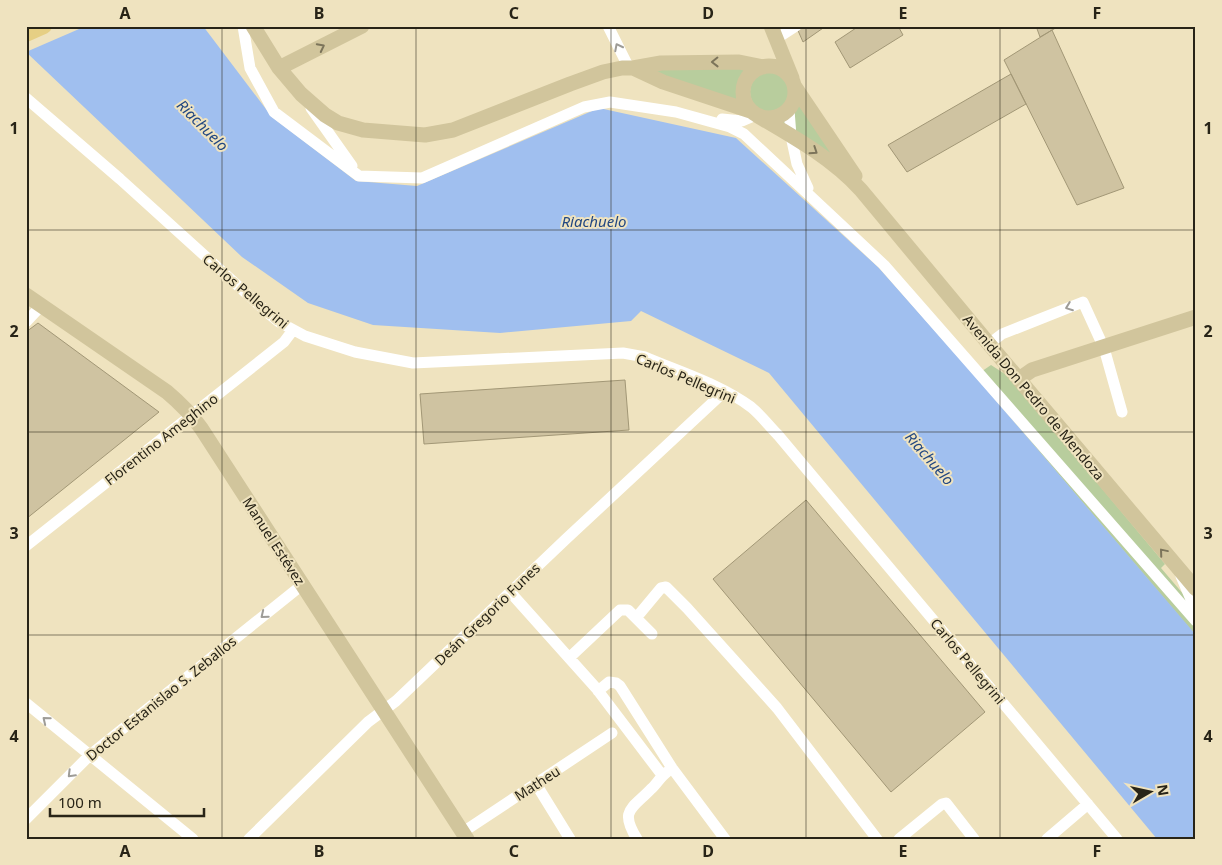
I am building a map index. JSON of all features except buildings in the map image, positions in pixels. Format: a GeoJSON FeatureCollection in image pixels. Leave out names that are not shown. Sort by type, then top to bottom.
{"type":"FeatureCollection","features":[{"type":"Feature","properties":{"kind":"highway"},"geometry":{"type":"LineString","coordinates":[[26,34],[44,26]]}},
{"type":"Feature","properties":{"kind":"main road"},"geometry":{"type":"LineString","coordinates":[[252,26],[279,68],[301,94],[325,115],[338,123],[363,130],[426,135],[453,130],[594,75],[616,69],[661,63],[739,62],[764,67],[776,67],[786,72],[794,84]]}},
{"type":"Feature","properties":{"kind":"main road"},"geometry":{"type":"LineString","coordinates":[[279,68],[362,26]]}},
{"type":"Feature","properties":{"kind":"main road"},"geometry":{"type":"LineString","coordinates":[[775,36],[794,84],[794,100],[789,110],[775,118],[756,114],[745,102],[744,89],[746,80],[752,73],[764,67],[772,57],[775,36]]}},
{"type":"Feature","properties":{"kind":"main road","name":"Avenida Don Pedro de Mendoza"},"geometry":{"type":"LineString","coordinates":[[631,68],[663,82],[756,114],[846,175],[874,204],[989,344],[1196,589]]}},
{"type":"Feature","properties":{"kind":"main road","name":"Avenida Don Pedro de Mendoza"},"geometry":{"type":"LineString","coordinates":[[794,84],[874,204]]}},
{"type":"Feature","properties":{"kind":"main road","name":"Manuel Estévez"},"geometry":{"type":"LineString","coordinates":[[26,295],[167,392],[191,415],[465,835]]}},
{"type":"Feature","properties":{"kind":"main road"},"geometry":{"type":"LineString","coordinates":[[1019,379],[1032,370],[1196,317]]}},
{"type":"Feature","properties":{"kind":"street"},"geometry":{"type":"LineString","coordinates":[[243,26],[250,68],[274,112],[359,176],[422,178],[596,104],[610,102],[734,121],[746,120],[756,114]]}},
{"type":"Feature","properties":{"kind":"street"},"geometry":{"type":"LineString","coordinates":[[608,26],[631,68]]}},
{"type":"Feature","properties":{"kind":"street"},"geometry":{"type":"LineString","coordinates":[[775,36],[798,29]]}},
{"type":"Feature","properties":{"kind":"street"},"geometry":{"type":"LineString","coordinates":[[301,94],[359,176]]}},
{"type":"Feature","properties":{"kind":"street","name":"Carlos Pellegrini"},"geometry":{"type":"LineString","coordinates":[[26,98],[106,166],[268,313],[305,336],[355,352],[413,363],[623,353],[636,355],[725,391],[752,408],[778,435],[1117,839]]}},
{"type":"Feature","properties":{"kind":"street"},"geometry":{"type":"LineString","coordinates":[[789,110],[791,136],[797,164],[810,195]]}},
{"type":"Feature","properties":{"kind":"street"},"geometry":{"type":"LineString","coordinates":[[676,112],[730,127],[744,134],[884,265],[1196,621]]}},
{"type":"Feature","properties":{"kind":"street"},"geometry":{"type":"LineString","coordinates":[[989,344],[1002,334],[1084,302],[1104,348],[1122,412]]}},
{"type":"Feature","properties":{"kind":"street"},"geometry":{"type":"LineString","coordinates":[[26,322],[41,306]]}},
{"type":"Feature","properties":{"kind":"street","name":"Florentino Ameghino"},"geometry":{"type":"LineString","coordinates":[[26,546],[284,342],[293,330]]}},
{"type":"Feature","properties":{"kind":"street","name":"Deán Gregorio Funes"},"geometry":{"type":"LineString","coordinates":[[249,839],[368,722],[396,701],[725,391]]}},
{"type":"Feature","properties":{"kind":"street"},"geometry":{"type":"LineString","coordinates":[[1179,570],[1196,611]]}},
{"type":"Feature","properties":{"kind":"street","name":"Doctor Estanislao S. Zeballos"},"geometry":{"type":"LineString","coordinates":[[26,819],[90,755],[302,585]]}},
{"type":"Feature","properties":{"kind":"street"},"geometry":{"type":"LineString","coordinates":[[636,618],[661,588],[666,587],[777,708],[877,839]]}},
{"type":"Feature","properties":{"kind":"street"},"geometry":{"type":"LineString","coordinates":[[510,592],[598,691],[662,775]]}},
{"type":"Feature","properties":{"kind":"street"},"geometry":{"type":"LineString","coordinates":[[569,658],[620,610],[628,610],[652,634]]}},
{"type":"Feature","properties":{"kind":"street"},"geometry":{"type":"LineString","coordinates":[[598,691],[609,682],[620,686],[672,768],[725,839]]}},
{"type":"Feature","properties":{"kind":"street"},"geometry":{"type":"LineString","coordinates":[[26,703],[193,839]]}},
{"type":"Feature","properties":{"kind":"street","name":"Matheu"},"geometry":{"type":"LineString","coordinates":[[465,835],[612,733]]}},
{"type":"Feature","properties":{"kind":"street"},"geometry":{"type":"LineString","coordinates":[[637,839],[629,826],[630,810],[634,803],[652,788],[662,775],[672,768]]}},
{"type":"Feature","properties":{"kind":"street"},"geometry":{"type":"LineString","coordinates":[[536,784],[570,839]]}},
{"type":"Feature","properties":{"kind":"street"},"geometry":{"type":"LineString","coordinates":[[900,839],[942,804],[946,803],[974,839]]}},
{"type":"Feature","properties":{"kind":"street"},"geometry":{"type":"LineString","coordinates":[[1047,839],[1088,804]]}},
{"type":"Feature","properties":{"kind":"green space"},"geometry":{"type":"Polygon","coordinates":[[[754,68],[741,85],[744,106],[650,70],[754,68]]]}},
{"type":"Feature","properties":{"kind":"green space"},"geometry":{"type":"Polygon","coordinates":[[[774,72],[781,75],[787,81],[790,92],[789,100],[781,109],[774,112],[766,112],[759,109],[751,100],[750,88],[753,81],[762,73],[774,72]]]}},
{"type":"Feature","properties":{"kind":"green space"},"geometry":{"type":"Polygon","coordinates":[[[798,97],[847,169],[775,121],[792,113],[798,97]]]}},
{"type":"Feature","properties":{"kind":"green space"},"geometry":{"type":"Polygon","coordinates":[[[991,365],[1008,376],[1165,564],[1161,568],[1196,609],[1196,636],[975,376],[991,365]]]}},
{"type":"Feature","properties":{"kind":"water","name":"Riachuelo"},"geometry":{"type":"Polygon","coordinates":[[[26,26],[203,26],[272,117],[356,181],[417,186],[599,108],[736,138],[878,267],[975,376],[1196,635],[1196,839],[1157,839],[769,373],[641,311],[631,321],[500,333],[373,325],[308,303],[242,257],[26,52],[26,26]]]}},
{"type":"Feature","properties":{"kind":"pier"},"geometry":{"type":"Polygon","coordinates":[[[26,26],[86,26],[26,52],[26,26]]]}}]}
